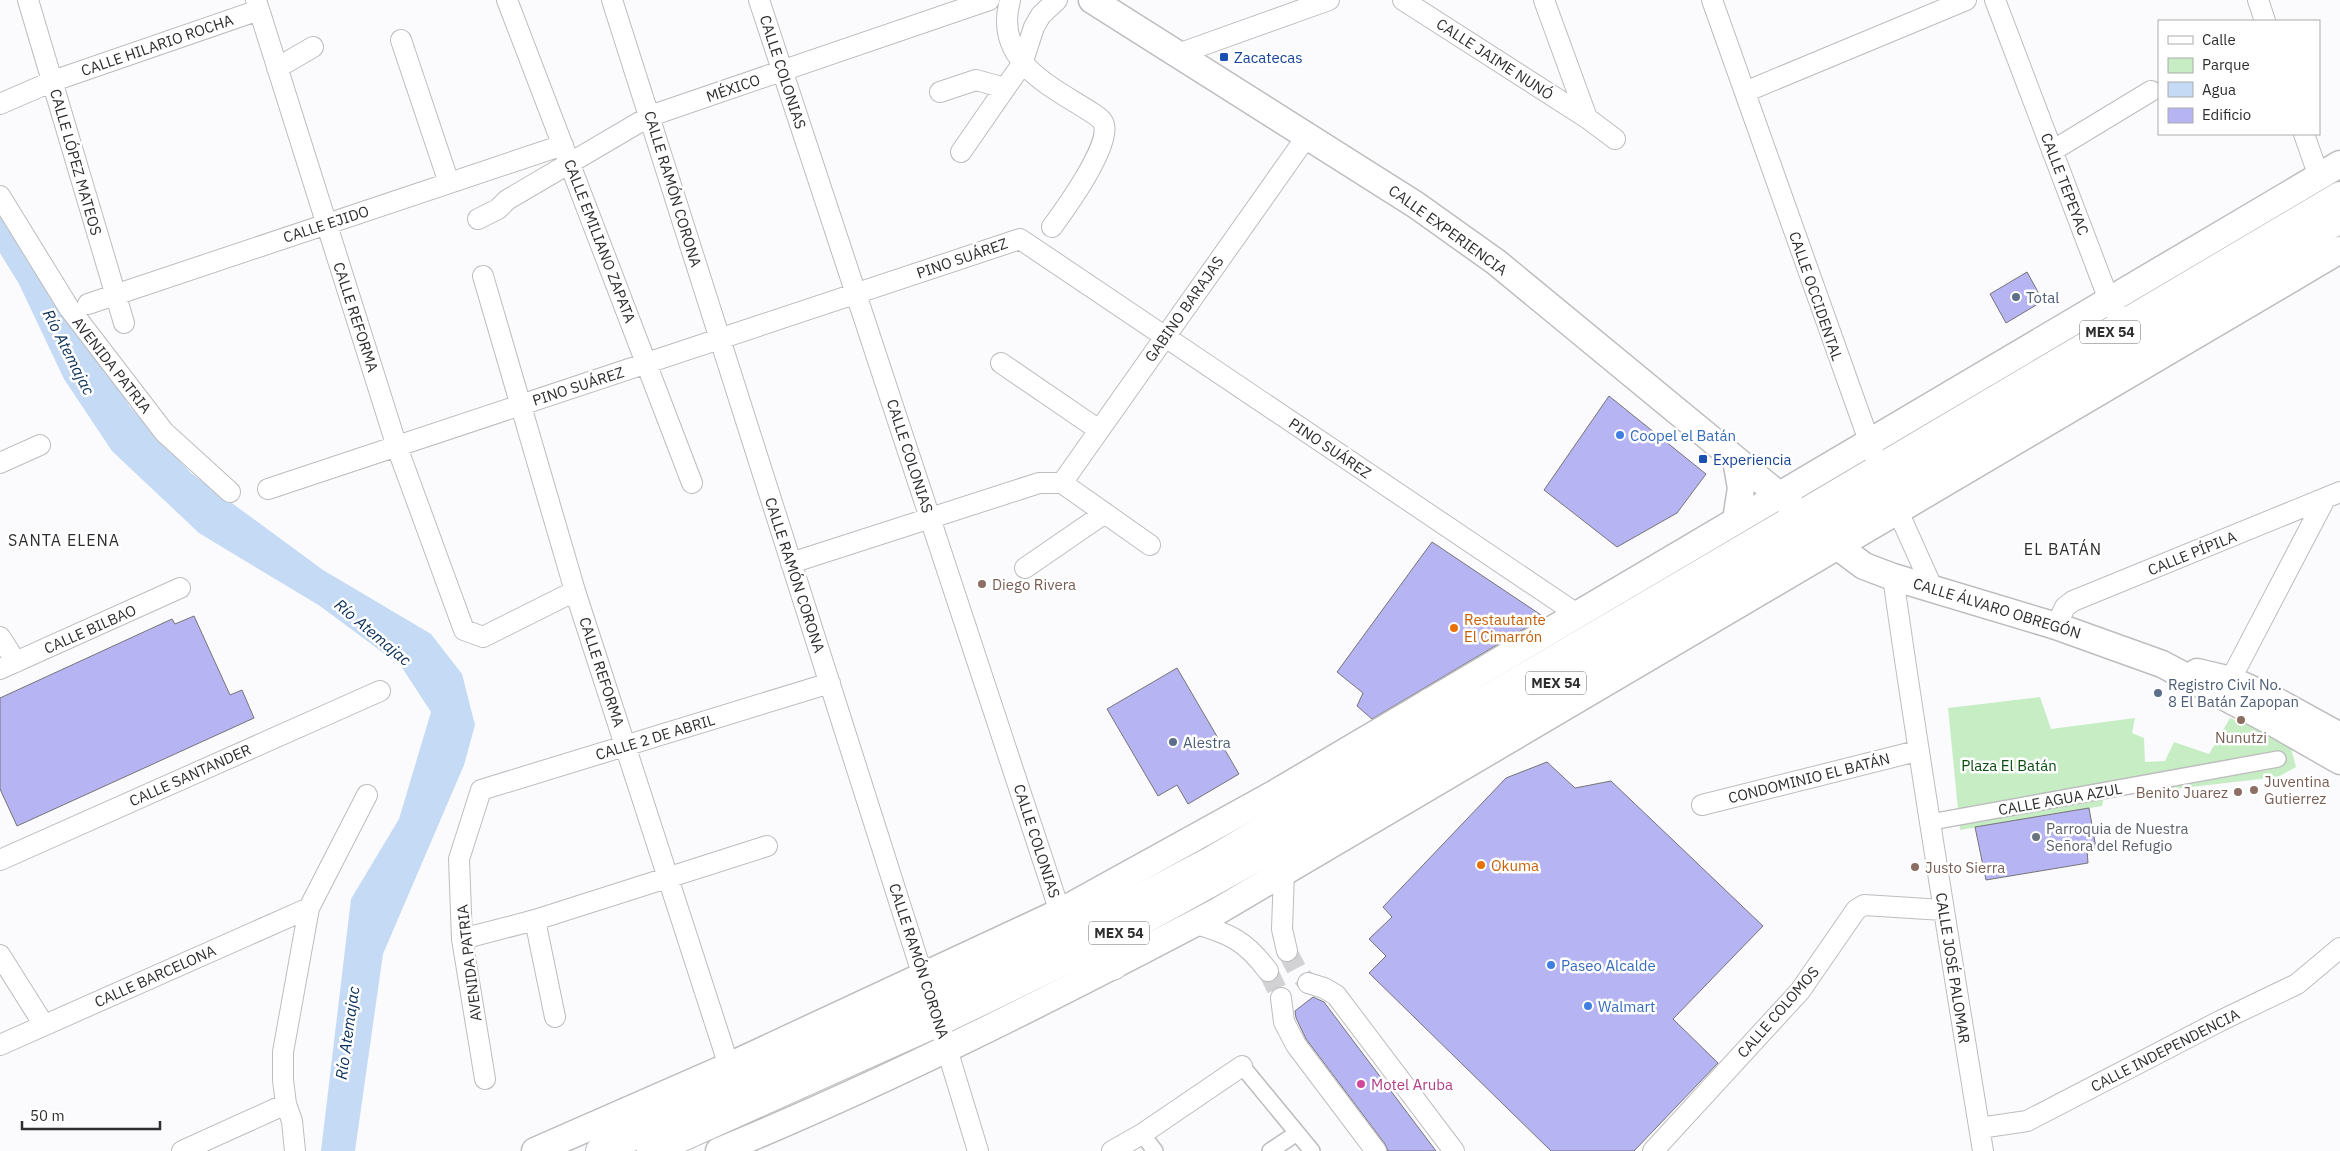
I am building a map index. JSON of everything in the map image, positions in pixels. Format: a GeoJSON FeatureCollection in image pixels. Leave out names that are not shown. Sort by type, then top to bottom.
{"type":"FeatureCollection","features":[{"type":"Feature","properties":{"kind":"main road","name":"MEX 54"},"geometry":{"type":"LineString","coordinates":[[2134,343],[2340,196]]}},
{"type":"Feature","properties":{"kind":"main road","name":"MEX 54"},"geometry":{"type":"LineString","coordinates":[[652,1151],[931,1000],[1068,959],[1295,836],[1888,489],[2340,219]]}},
{"type":"Feature","properties":{"kind":"main road","name":"MEX 54"},"geometry":{"type":"LineString","coordinates":[[600,1151],[931,1000],[1092,924],[1209,862],[1480,704],[1818,530]]}},
{"type":"Feature","properties":{"kind":"main road"},"geometry":{"type":"LineString","coordinates":[[1429,702],[1480,704]]}},
{"type":"Feature","properties":{"kind":"main road"},"geometry":{"type":"LineString","coordinates":[[1068,959],[1113,966]]}},
{"type":"Feature","properties":{"kind":"street","name":"CALLE LÓPEZ MATEOS"},"geometry":{"type":"LineString","coordinates":[[28,0],[124,324]]}},
{"type":"Feature","properties":{"kind":"street","name":"CALLE EMILIANO ZAPATA"},"geometry":{"type":"LineString","coordinates":[[507,0],[692,483]]}},
{"type":"Feature","properties":{"kind":"street","name":"CALLE RAMÓN CORONA"},"geometry":{"type":"LineString","coordinates":[[612,0],[978,1151]]}},
{"type":"Feature","properties":{"kind":"street","name":"CALLE COLONIAS"},"geometry":{"type":"LineString","coordinates":[[759,0],[1060,912]]}},
{"type":"Feature","properties":{"kind":"street","name":"MÉXICO"},"geometry":{"type":"LineString","coordinates":[[566,154],[650,116],[989,0]]}},
{"type":"Feature","properties":{"kind":"street"},"geometry":{"type":"LineString","coordinates":[[1010,0],[1007,32],[1014,51],[1022,64],[1040,79],[1102,120],[1104,126],[1104,134],[1085,180],[1052,227]]}},
{"type":"Feature","properties":{"kind":"street"},"geometry":{"type":"LineString","coordinates":[[961,152],[1022,64],[1034,27],[1041,15],[1057,0]]}},
{"type":"Feature","properties":{"kind":"street"},"geometry":{"type":"LineString","coordinates":[[1178,54],[1329,0]]}},
{"type":"Feature","properties":{"kind":"street","name":"CALLE JAIME NUNÓ"},"geometry":{"type":"LineString","coordinates":[[1404,0],[1587,118],[1615,139]]}},
{"type":"Feature","properties":{"kind":"street"},"geometry":{"type":"LineString","coordinates":[[1544,0],[1587,118]]}},
{"type":"Feature","properties":{"kind":"street","name":"CALLE OCCIDENTAL"},"geometry":{"type":"LineString","coordinates":[[1712,0],[1868,442],[1932,587]]}},
{"type":"Feature","properties":{"kind":"street"},"geometry":{"type":"LineString","coordinates":[[1744,92],[1922,9],[1966,0]]}},
{"type":"Feature","properties":{"kind":"street","name":"CALLE TEPEYAC"},"geometry":{"type":"LineString","coordinates":[[1994,0],[2109,300],[2134,343]]}},
{"type":"Feature","properties":{"kind":"street"},"geometry":{"type":"LineString","coordinates":[[2258,0],[2265,20]]}},
{"type":"Feature","properties":{"kind":"street","name":"CALLE EXPERIENCIA"},"geometry":{"type":"LineString","coordinates":[[1095,1],[1416,204],[1496,262],[1736,460],[1780,494]]}},
{"type":"Feature","properties":{"kind":"street","name":"CALLE HILARIO ROCHA"},"geometry":{"type":"LineString","coordinates":[[0,104],[53,81],[257,5]]}},
{"type":"Feature","properties":{"kind":"street","name":"CALLE REFORMA"},"geometry":{"type":"LineString","coordinates":[[257,5],[397,447],[464,630],[483,637],[575,591]]}},
{"type":"Feature","properties":{"kind":"street"},"geometry":{"type":"LineString","coordinates":[[401,40],[449,183]]}},
{"type":"Feature","properties":{"kind":"street"},"geometry":{"type":"LineString","coordinates":[[277,68],[313,47]]}},
{"type":"Feature","properties":{"kind":"street"},"geometry":{"type":"LineString","coordinates":[[940,92],[976,80],[1005,88]]}},
{"type":"Feature","properties":{"kind":"street"},"geometry":{"type":"LineString","coordinates":[[2052,151],[2151,91]]}},
{"type":"Feature","properties":{"kind":"street"},"geometry":{"type":"LineString","coordinates":[[535,1151],[729,1066],[931,1000],[1060,912],[1272,795],[2329,170],[2305,135]]}},
{"type":"Feature","properties":{"kind":"street","name":"GABINO BARAJAS"},"geometry":{"type":"LineString","coordinates":[[1062,483],[1307,136]]}},
{"type":"Feature","properties":{"kind":"street","name":"CALLE EJIDO"},"geometry":{"type":"LineString","coordinates":[[88,304],[449,183],[566,154]]}},
{"type":"Feature","properties":{"kind":"street"},"geometry":{"type":"LineString","coordinates":[[478,219],[498,209],[566,154]]}},
{"type":"Feature","properties":{"kind":"street","name":"AVENIDA PATRIA"},"geometry":{"type":"LineString","coordinates":[[0,196],[69,308],[164,432],[230,492]]}},
{"type":"Feature","properties":{"kind":"street","name":"PINO SUÁREZ"},"geometry":{"type":"LineString","coordinates":[[268,489],[1020,239],[1577,614]]}},
{"type":"Feature","properties":{"kind":"street"},"geometry":{"type":"LineString","coordinates":[[2134,343],[2340,250]]}},
{"type":"Feature","properties":{"kind":"street","name":"CALLE REFORMA"},"geometry":{"type":"LineString","coordinates":[[483,276],[575,591],[729,1066]]}},
{"type":"Feature","properties":{"kind":"street"},"geometry":{"type":"LineString","coordinates":[[1001,363],[1099,430]]}},
{"type":"Feature","properties":{"kind":"street"},"geometry":{"type":"LineString","coordinates":[[0,463],[40,445]]}},
{"type":"Feature","properties":{"kind":"street"},"geometry":{"type":"LineString","coordinates":[[1736,460],[1741,488],[1736,520]]}},
{"type":"Feature","properties":{"kind":"street"},"geometry":{"type":"LineString","coordinates":[[791,563],[1040,483],[1062,483],[1150,545]]}},
{"type":"Feature","properties":{"kind":"street","name":"CALLE ÁLVARO OBREGÓN"},"geometry":{"type":"LineString","coordinates":[[1780,494],[1818,530],[1864,566],[1893,577],[1932,587],[2103,641],[2227,688],[2269,697],[2340,736]]}},
{"type":"Feature","properties":{"kind":"street"},"geometry":{"type":"LineString","coordinates":[[2227,688],[2333,496]]}},
{"type":"Feature","properties":{"kind":"street","name":"CALLE PÍPILA"},"geometry":{"type":"LineString","coordinates":[[2056,626],[2065,607],[2073,601],[2333,496]]}},
{"type":"Feature","properties":{"kind":"street"},"geometry":{"type":"LineString","coordinates":[[1025,568],[1105,513]]}},
{"type":"Feature","properties":{"kind":"street"},"geometry":{"type":"LineString","coordinates":[[719,1151],[947,1049],[1193,924],[1284,872],[1818,530]]}},
{"type":"Feature","properties":{"kind":"street","name":"CALLE JOSÉ PALOMAR"},"geometry":{"type":"LineString","coordinates":[[1893,577],[1917,751],[1931,822],[1943,910],[1983,1151]]}},
{"type":"Feature","properties":{"kind":"street","name":"CALLE BILBAO"},"geometry":{"type":"LineString","coordinates":[[8,666],[180,588]]}},
{"type":"Feature","properties":{"kind":"street"},"geometry":{"type":"LineString","coordinates":[[0,637],[8,666]]}},
{"type":"Feature","properties":{"kind":"street","name":"CALLE 2 DE ABRIL"},"geometry":{"type":"LineString","coordinates":[[481,790],[830,683]]}},
{"type":"Feature","properties":{"kind":"street","name":"CALLE ÁLVARO OBREGÓN"},"geometry":{"type":"LineString","coordinates":[[2227,688],[2272,722],[2340,761]]}},
{"type":"Feature","properties":{"kind":"street","name":"CALLE SANTANDER"},"geometry":{"type":"LineString","coordinates":[[0,860],[380,691]]}},
{"type":"Feature","properties":{"kind":"street","name":"CONDOMINIO EL BATÁN"},"geometry":{"type":"LineString","coordinates":[[1702,805],[1917,751]]}},
{"type":"Feature","properties":{"kind":"street","name":"CALLE AGUA AZUL"},"geometry":{"type":"LineString","coordinates":[[1931,822],[2278,759]]}},
{"type":"Feature","properties":{"kind":"street","name":"AVENIDA PATRIA"},"geometry":{"type":"LineString","coordinates":[[481,790],[459,859],[462,939],[484,1079]]}},
{"type":"Feature","properties":{"kind":"street"},"geometry":{"type":"LineString","coordinates":[[295,1151],[292,1121],[286,1104],[283,1080],[283,1052],[309,908],[367,795]]}},
{"type":"Feature","properties":{"kind":"street"},"geometry":{"type":"LineString","coordinates":[[462,939],[535,920],[767,846]]}},
{"type":"Feature","properties":{"kind":"street"},"geometry":{"type":"LineString","coordinates":[[1284,872],[1282,929],[1287,951]]}},
{"type":"Feature","properties":{"kind":"street","name":"CALLE COLOMOS"},"geometry":{"type":"LineString","coordinates":[[1653,1151],[1800,991],[1856,910],[1864,905],[1943,910]]}},
{"type":"Feature","properties":{"kind":"street","name":"CALLE BARCELONA"},"geometry":{"type":"LineString","coordinates":[[0,1044],[309,908]]}},
{"type":"Feature","properties":{"kind":"street"},"geometry":{"type":"LineString","coordinates":[[535,920],[555,1017]]}},
{"type":"Feature","properties":{"kind":"street"},"geometry":{"type":"LineString","coordinates":[[1193,924],[1227,933],[1253,950],[1268,971]]}},
{"type":"Feature","properties":{"kind":"street","name":"CALLE INDEPENDENCIA"},"geometry":{"type":"LineString","coordinates":[[1980,1128],[2027,1121],[2297,984],[2340,948]]}},
{"type":"Feature","properties":{"kind":"street"},"geometry":{"type":"LineString","coordinates":[[0,955],[44,1025]]}},
{"type":"Feature","properties":{"kind":"street"},"geometry":{"type":"LineString","coordinates":[[1308,983],[1324,988],[1336,995],[1454,1151]]}},
{"type":"Feature","properties":{"kind":"street"},"geometry":{"type":"LineString","coordinates":[[1281,998],[1284,1022],[1296,1045],[1376,1151]]}},
{"type":"Feature","properties":{"kind":"street"},"geometry":{"type":"LineString","coordinates":[[1112,1151],[1142,1134],[1242,1066],[1312,1151]]}},
{"type":"Feature","properties":{"kind":"street"},"geometry":{"type":"LineString","coordinates":[[182,1151],[286,1104]]}},
{"type":"Feature","properties":{"kind":"street"},"geometry":{"type":"LineString","coordinates":[[1270,1151],[1297,1133]]}},
{"type":"Feature","properties":{"kind":"street"},"geometry":{"type":"LineString","coordinates":[[1142,1134],[1155,1151]]}},
{"type":"Feature","properties":{"kind":"green space","name":"Plaza El Batán"},"geometry":{"type":"Polygon","coordinates":[[[2040,697],[2051,729],[2135,718],[2132,733],[2144,738],[2145,762],[2165,761],[2174,742],[2209,754],[2230,718],[2289,740],[2296,767],[2278,777],[2104,797],[2102,806],[1960,830],[1948,708],[2040,697]]]}},
{"type":"Feature","properties":{"kind":"water","name":"Río Atemajac"},"geometry":{"type":"Polygon","coordinates":[[[0,199],[130,407],[191,473],[323,570],[431,634],[462,674],[475,725],[464,765],[383,954],[355,1151],[321,1151],[351,899],[399,819],[431,712],[401,666],[320,606],[199,533],[112,451],[64,379],[19,284],[0,253],[0,199]]]}},
{"type":"Feature","properties":{"kind":"building","name":"Total"},"geometry":{"type":"Polygon","coordinates":[[[2027,272],[2043,301],[2006,323],[1990,294],[2027,272]]]}},
{"type":"Feature","properties":{"kind":"building","name":"Coopel el Batán"},"geometry":{"type":"Polygon","coordinates":[[[1609,396],[1706,474],[1677,513],[1617,547],[1544,490],[1609,396]]]}},
{"type":"Feature","properties":{"kind":"building","name":"Restautante El Cimarrón"},"geometry":{"type":"Polygon","coordinates":[[[1432,542],[1544,617],[1372,719],[1357,706],[1363,693],[1337,672],[1432,542]]]}},
{"type":"Feature","properties":{"kind":"building"},"geometry":{"type":"Polygon","coordinates":[[[194,616],[230,695],[242,690],[254,718],[17,826],[0,789],[0,698],[172,619],[175,624],[194,616]]]}},
{"type":"Feature","properties":{"kind":"building","name":"Alestra"},"geometry":{"type":"Polygon","coordinates":[[[1177,668],[1239,774],[1188,804],[1177,785],[1158,796],[1107,709],[1177,668]]]}},
{"type":"Feature","properties":{"kind":"building","name":"Paseo Alcalde"},"geometry":{"type":"Polygon","coordinates":[[[1547,762],[1575,788],[1611,781],[1763,926],[1673,1019],[1718,1063],[1634,1151],[1551,1151],[1369,973],[1386,956],[1369,939],[1392,917],[1383,907],[1506,778],[1547,762]]]}},
{"type":"Feature","properties":{"kind":"building","name":"Parroquia de Nuestra Señora del Refugio"},"geometry":{"type":"Polygon","coordinates":[[[2089,808],[2096,848],[2087,849],[2088,863],[1986,880],[1975,827],[2089,808]]]}},
{"type":"Feature","properties":{"kind":"building","name":"Motel Aruba"},"geometry":{"type":"Polygon","coordinates":[[[1313,997],[1324,1002],[1436,1151],[1388,1151],[1385,1144],[1306,1039],[1296,1018],[1295,1011],[1313,997]]]}},
{"type":"Feature","properties":{"kind":"tunnel"},"geometry":{"type":"LineString","coordinates":[[1287,951],[1298,972],[1308,983]]}},
{"type":"Feature","properties":{"kind":"tunnel"},"geometry":{"type":"LineString","coordinates":[[1268,971],[1281,998]]}},
{"type":"Feature","properties":{"kind":"place","name":"Zacatecas"},"geometry":{"type":"Point","coordinates":[1224,57]}},
{"type":"Feature","properties":{"kind":"place","name":"Total"},"geometry":{"type":"Point","coordinates":[2016,297]}},
{"type":"Feature","properties":{"kind":"place","name":"Coopel el Batán"},"geometry":{"type":"Point","coordinates":[1620,435]}},
{"type":"Feature","properties":{"kind":"place","name":"Experiencia"},"geometry":{"type":"Point","coordinates":[1703,459]}},
{"type":"Feature","properties":{"kind":"place","name":"Diego Rivera"},"geometry":{"type":"Point","coordinates":[982,584]}},
{"type":"Feature","properties":{"kind":"place","name":"Restautante El Cimarrón"},"geometry":{"type":"Point","coordinates":[1454,628]}},
{"type":"Feature","properties":{"kind":"place","name":"Registro Civil No. 8 El Batán Zapopan"},"geometry":{"type":"Point","coordinates":[2158,693]}},
{"type":"Feature","properties":{"kind":"place","name":"Nunutzi"},"geometry":{"type":"Point","coordinates":[2241,720]}},
{"type":"Feature","properties":{"kind":"place","name":"Alestra"},"geometry":{"type":"Point","coordinates":[1173,742]}},
{"type":"Feature","properties":{"kind":"place","name":"Juventina Gutierrez"},"geometry":{"type":"Point","coordinates":[2254,790]}},
{"type":"Feature","properties":{"kind":"place","name":"Benito Juarez"},"geometry":{"type":"Point","coordinates":[2238,792]}},
{"type":"Feature","properties":{"kind":"place","name":"Parroquia de Nuestra Señora del Refugio"},"geometry":{"type":"Point","coordinates":[2036,837]}},
{"type":"Feature","properties":{"kind":"place","name":"Okuma"},"geometry":{"type":"Point","coordinates":[1481,865]}},
{"type":"Feature","properties":{"kind":"place","name":"Justo Sierra"},"geometry":{"type":"Point","coordinates":[1915,867]}},
{"type":"Feature","properties":{"kind":"place","name":"Paseo Alcalde"},"geometry":{"type":"Point","coordinates":[1551,965]}},
{"type":"Feature","properties":{"kind":"place","name":"Walmart"},"geometry":{"type":"Point","coordinates":[1588,1006]}},
{"type":"Feature","properties":{"kind":"place","name":"Motel Aruba"},"geometry":{"type":"Point","coordinates":[1361,1084]}},
{"type":"Feature","properties":{"kind":"district","name":"SANTA ELENA"},"geometry":{"type":"Point","coordinates":[64,540]}},
{"type":"Feature","properties":{"kind":"district","name":"EL BATÁN"},"geometry":{"type":"Point","coordinates":[2063,549]}}]}
